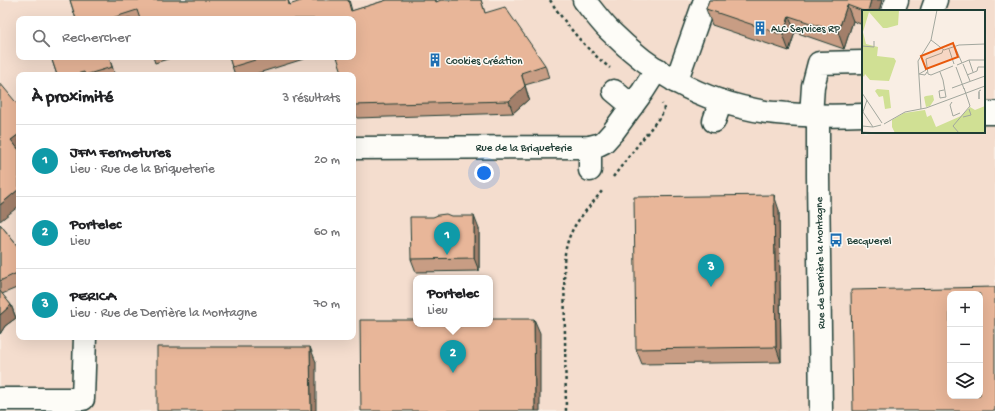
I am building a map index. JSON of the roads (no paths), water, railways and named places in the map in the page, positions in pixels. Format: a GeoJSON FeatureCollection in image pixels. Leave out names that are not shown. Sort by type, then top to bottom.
{"type":"FeatureCollection","features":[{"type":"Feature","properties":{"kind":"street"},"geometry":{"type":"LineString","coordinates":[[584,0],[609,30],[624,44],[676,82],[694,90],[737,106],[767,112],[815,116],[862,115]]}},
{"type":"Feature","properties":{"kind":"street"},"geometry":{"type":"LineString","coordinates":[[676,82],[705,0]]}},
{"type":"Feature","properties":{"kind":"street"},"geometry":{"type":"LineString","coordinates":[[893,10],[897,0]]}},
{"type":"Feature","properties":{"kind":"street"},"geometry":{"type":"LineString","coordinates":[[932,10],[936,0]]}},
{"type":"Feature","properties":{"kind":"street","name":"Rue de Derrière la Montagne"},"geometry":{"type":"LineString","coordinates":[[822,411],[818,176],[813,86],[819,63],[862,62]]}},
{"type":"Feature","properties":{"kind":"street","name":"Rue de la Briqueterie"},"geometry":{"type":"LineString","coordinates":[[356,148],[590,147],[598,145],[604,142],[613,132],[657,69]]}},
{"type":"Feature","properties":{"kind":"street"},"geometry":{"type":"LineString","coordinates":[[614,91],[632,106]]}},
{"type":"Feature","properties":{"kind":"street"},"geometry":{"type":"LineString","coordinates":[[714,121],[721,101]]}},
{"type":"Feature","properties":{"kind":"street"},"geometry":{"type":"LineString","coordinates":[[985,114],[995,113]]}},
{"type":"Feature","properties":{"kind":"street"},"geometry":{"type":"LineString","coordinates":[[590,147],[590,170]]}},
{"type":"Feature","properties":{"kind":"street"},"geometry":{"type":"LineString","coordinates":[[0,399],[83,399],[85,340]]}},
{"type":"Feature","properties":{"kind":"place","name":"ALC Services RP"},"geometry":{"type":"Point","coordinates":[760,28]}},
{"type":"Feature","properties":{"kind":"place","name":"Cookies Création"},"geometry":{"type":"Point","coordinates":[435,60]}},
{"type":"Feature","properties":{"kind":"place","name":"Becquerel"},"geometry":{"type":"Point","coordinates":[836,240]}},
{"type":"Feature","properties":{"kind":"place","name":"JFM Fermetures"},"geometry":{"type":"Point","coordinates":[447,255]}},
{"type":"Feature","properties":{"kind":"place","name":"PERICA"},"geometry":{"type":"Point","coordinates":[711,287]}},
{"type":"Feature","properties":{"kind":"place","name":"Portelec"},"geometry":{"type":"Point","coordinates":[453,373]}}]}
